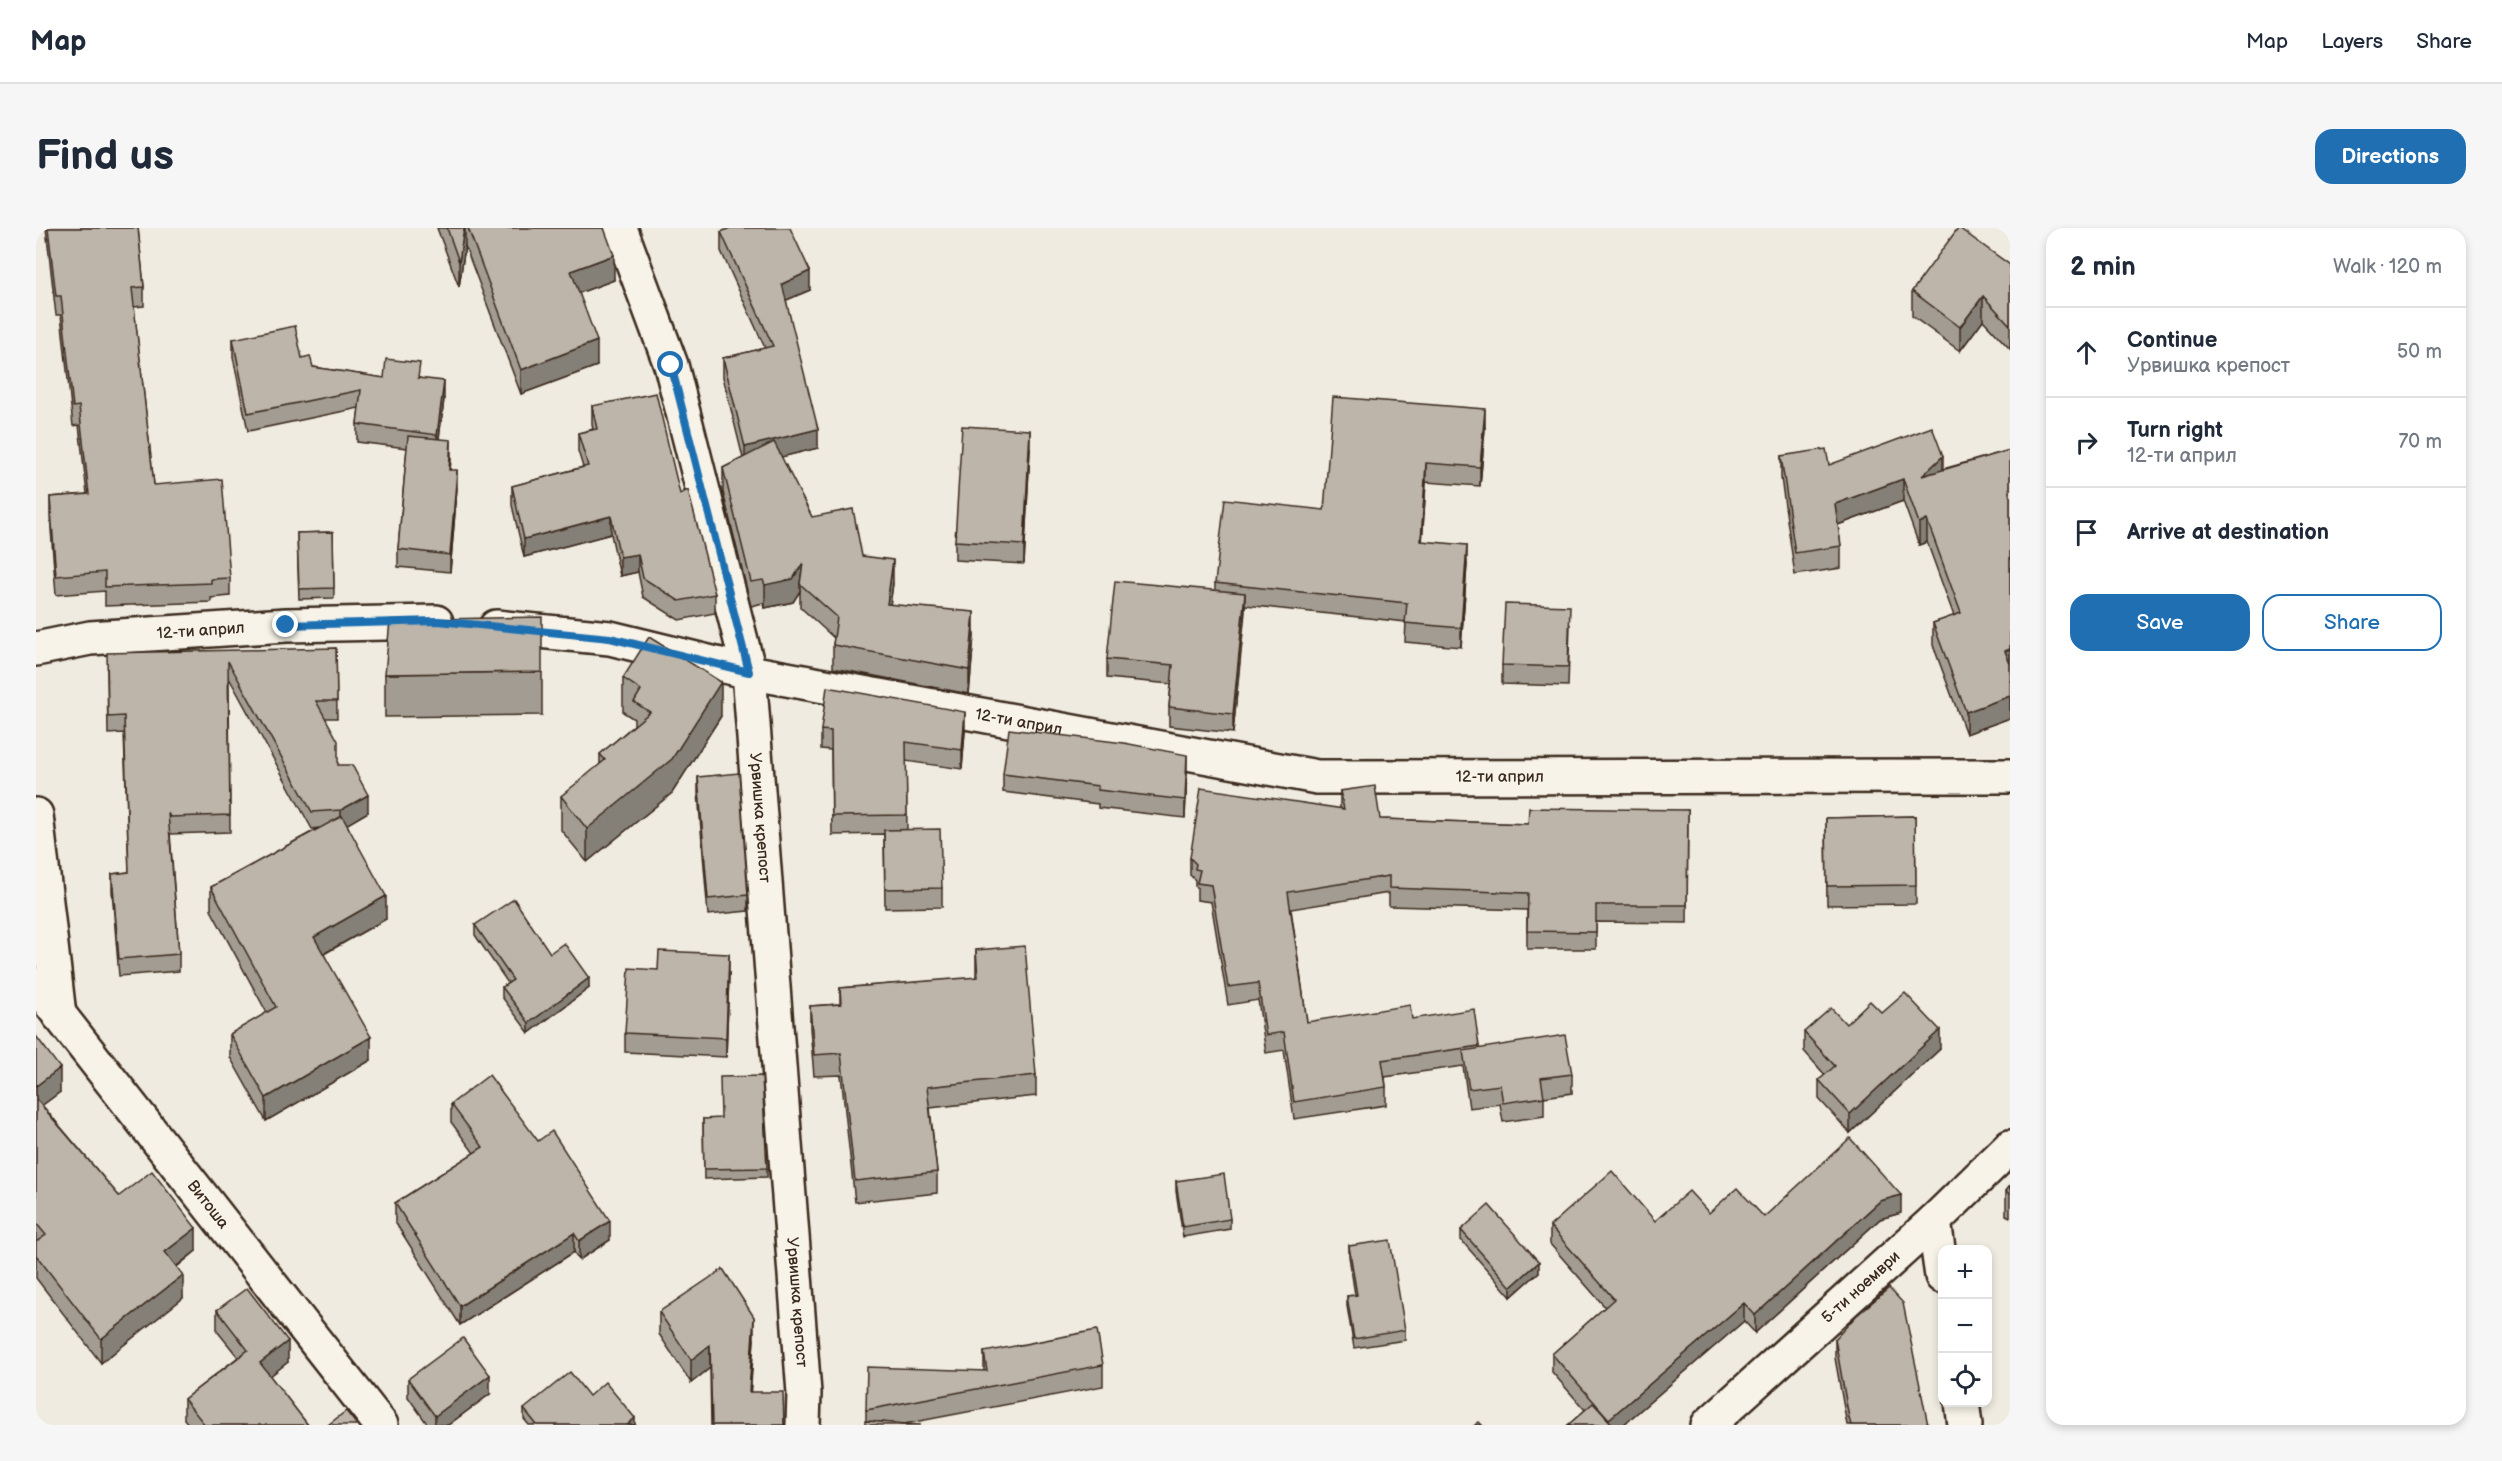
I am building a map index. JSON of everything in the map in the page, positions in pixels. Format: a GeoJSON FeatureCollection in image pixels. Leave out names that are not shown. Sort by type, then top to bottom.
{"type":"FeatureCollection","features":[{"type":"Feature","properties":{"kind":"street","name":"Урвишка крепост"},"geometry":{"type":"LineString","coordinates":[[620,228],[671,365],[749,672],[804,1393],[803,1425]]}},
{"type":"Feature","properties":{"kind":"street","name":"12-ти април"},"geometry":{"type":"LineString","coordinates":[[36,649],[90,638],[286,625],[438,621],[610,638],[749,672],[1317,777],[2010,776]]}},
{"type":"Feature","properties":{"kind":"street"},"geometry":{"type":"LineString","coordinates":[[36,815],[59,1015]]}},
{"type":"Feature","properties":{"kind":"street","name":"Витоша"},"geometry":{"type":"LineString","coordinates":[[36,985],[381,1425]]}},
{"type":"Feature","properties":{"kind":"street","name":"5-ти ноември"},"geometry":{"type":"LineString","coordinates":[[1708,1425],[1934,1221],[2010,1147]]}},
{"type":"Feature","properties":{"kind":"street"},"geometry":{"type":"LineString","coordinates":[[1934,1221],[1938,1248]]}},
{"type":"Feature","properties":{"kind":"street"},"geometry":{"type":"LineString","coordinates":[[1963,1407],[1965,1425]]}},
{"type":"Feature","properties":{"kind":"building"},"geometry":{"type":"Polygon","coordinates":[[[48,228],[138,228],[144,287],[132,288],[154,485],[222,479],[230,578],[211,579],[211,583],[105,587],[105,572],[56,576],[50,497],[89,494],[79,406],[73,407],[61,296],[56,296],[48,228]]]}},
{"type":"Feature","properties":{"kind":"building"},"geometry":{"type":"Polygon","coordinates":[[[447,228],[464,228],[459,262],[447,228]]]}},
{"type":"Feature","properties":{"kind":"building"},"geometry":{"type":"Polygon","coordinates":[[[468,228],[604,228],[614,255],[571,271],[597,341],[521,370],[468,228]]]}},
{"type":"Feature","properties":{"kind":"building"},"geometry":{"type":"Polygon","coordinates":[[[730,228],[790,228],[810,271],[782,284],[818,429],[745,447],[723,358],[773,346],[721,232],[730,228]]]}},
{"type":"Feature","properties":{"kind":"building"},"geometry":{"type":"Polygon","coordinates":[[[1958,228],[2010,265],[2010,325],[1983,296],[1960,327],[1912,291],[1958,228]]]}},
{"type":"Feature","properties":{"kind":"building"},"geometry":{"type":"Polygon","coordinates":[[[295,326],[302,358],[310,356],[313,367],[384,378],[386,359],[420,363],[418,378],[444,381],[437,435],[357,424],[361,390],[248,413],[233,339],[295,326]]]}},
{"type":"Feature","properties":{"kind":"building"},"geometry":{"type":"Polygon","coordinates":[[[656,393],[680,494],[688,490],[715,594],[679,601],[643,578],[638,554],[620,557],[611,516],[524,539],[512,486],[588,466],[578,433],[597,429],[592,406],[656,393]]]}},
{"type":"Feature","properties":{"kind":"building"},"geometry":{"type":"Polygon","coordinates":[[[1333,397],[1485,409],[1480,467],[1426,463],[1421,541],[1467,545],[1461,628],[1405,623],[1407,603],[1215,583],[1225,499],[1324,510],[1333,397]]]}},
{"type":"Feature","properties":{"kind":"building"},"geometry":{"type":"Polygon","coordinates":[[[962,426],[1030,430],[1024,545],[955,541],[962,426]]]}},
{"type":"Feature","properties":{"kind":"building"},"geometry":{"type":"Polygon","coordinates":[[[1932,427],[1943,456],[1922,476],[2010,450],[2010,649],[2005,651],[2010,664],[2010,696],[1966,712],[1933,623],[1961,613],[1927,520],[1919,523],[1903,479],[1835,504],[1841,546],[1795,553],[1781,456],[1826,449],[1829,465],[1932,427]]]}},
{"type":"Feature","properties":{"kind":"building"},"geometry":{"type":"Polygon","coordinates":[[[408,436],[451,440],[449,470],[457,470],[450,555],[398,549],[408,436]]]}},
{"type":"Feature","properties":{"kind":"building"},"geometry":{"type":"Polygon","coordinates":[[[774,442],[812,517],[853,509],[862,556],[893,560],[887,604],[974,612],[969,670],[833,645],[837,617],[800,584],[803,563],[793,579],[765,585],[763,580],[751,582],[723,468],[774,442]]]}},
{"type":"Feature","properties":{"kind":"building"},"geometry":{"type":"Polygon","coordinates":[[[333,532],[334,588],[299,589],[297,533],[333,532]]]}},
{"type":"Feature","properties":{"kind":"building"},"geometry":{"type":"Polygon","coordinates":[[[1115,581],[1245,593],[1233,714],[1169,707],[1173,665],[1107,659],[1115,581]]]}},
{"type":"Feature","properties":{"kind":"building"},"geometry":{"type":"Polygon","coordinates":[[[1505,604],[1570,606],[1568,667],[1502,665],[1505,604]]]}},
{"type":"Feature","properties":{"kind":"building"},"geometry":{"type":"Polygon","coordinates":[[[542,617],[542,672],[385,674],[390,620],[542,617]]]}},
{"type":"Feature","properties":{"kind":"building"},"geometry":{"type":"Polygon","coordinates":[[[649,637],[721,682],[672,759],[587,829],[561,796],[605,760],[600,754],[650,712],[634,702],[641,690],[623,678],[649,637]]]}},
{"type":"Feature","properties":{"kind":"building"},"geometry":{"type":"Polygon","coordinates":[[[336,648],[337,701],[316,701],[338,741],[338,765],[352,765],[368,795],[341,810],[312,812],[228,661],[230,815],[170,817],[168,813],[179,954],[119,959],[112,874],[129,872],[124,716],[108,717],[107,653],[336,648]]]}},
{"type":"Feature","properties":{"kind":"building"},"geometry":{"type":"Polygon","coordinates":[[[827,687],[965,712],[962,750],[906,742],[907,815],[832,816],[831,731],[821,730],[827,687]]]}},
{"type":"Feature","properties":{"kind":"building"},"geometry":{"type":"Polygon","coordinates":[[[1009,729],[1124,743],[1187,755],[1185,800],[1098,790],[1098,786],[1003,774],[1009,729]]]}},
{"type":"Feature","properties":{"kind":"building"},"geometry":{"type":"Polygon","coordinates":[[[739,773],[748,895],[708,899],[698,777],[739,773]]]}},
{"type":"Feature","properties":{"kind":"building"},"geometry":{"type":"Polygon","coordinates":[[[1375,786],[1380,819],[1528,824],[1529,808],[1688,810],[1687,905],[1596,905],[1596,932],[1527,931],[1528,893],[1389,888],[1389,876],[1288,892],[1307,1022],[1410,1005],[1412,1019],[1474,1009],[1479,1046],[1382,1060],[1386,1087],[1294,1102],[1284,1032],[1266,1035],[1258,983],[1228,987],[1211,885],[1197,883],[1200,870],[1195,869],[1196,864],[1190,858],[1201,788],[1344,809],[1340,791],[1375,786]]]}},
{"type":"Feature","properties":{"kind":"building"},"geometry":{"type":"Polygon","coordinates":[[[342,816],[386,896],[314,937],[371,1037],[266,1098],[230,1034],[276,1007],[211,887],[342,816]]]}},
{"type":"Feature","properties":{"kind":"building"},"geometry":{"type":"Polygon","coordinates":[[[1915,816],[1916,885],[1827,886],[1826,818],[1915,816]]]}},
{"type":"Feature","properties":{"kind":"building"},"geometry":{"type":"Polygon","coordinates":[[[940,829],[942,888],[885,889],[884,830],[940,829]]]}},
{"type":"Feature","properties":{"kind":"building"},"geometry":{"type":"Polygon","coordinates":[[[514,899],[550,953],[564,943],[589,978],[529,1023],[502,987],[513,980],[475,925],[514,899]]]}},
{"type":"Feature","properties":{"kind":"building"},"geometry":{"type":"Polygon","coordinates":[[[1025,946],[1036,1075],[927,1087],[937,1172],[855,1181],[841,1053],[814,1055],[810,1006],[841,1004],[840,988],[978,977],[976,950],[1025,946]]]}},
{"type":"Feature","properties":{"kind":"building"},"geometry":{"type":"Polygon","coordinates":[[[659,951],[729,954],[726,1038],[625,1033],[629,968],[658,970],[659,951]]]}},
{"type":"Feature","properties":{"kind":"building"},"geometry":{"type":"Polygon","coordinates":[[[1905,993],[1940,1030],[1850,1114],[1819,1080],[1835,1066],[1804,1032],[1831,1008],[1846,1024],[1870,1001],[1882,1013],[1905,993]]]}},
{"type":"Feature","properties":{"kind":"building"},"geometry":{"type":"Polygon","coordinates":[[[1565,1035],[1572,1074],[1541,1078],[1544,1097],[1503,1103],[1500,1085],[1469,1089],[1463,1051],[1565,1035]]]}},
{"type":"Feature","properties":{"kind":"building"},"geometry":{"type":"Polygon","coordinates":[[[36,1036],[60,1068],[36,1086],[36,1036]]]}},
{"type":"Feature","properties":{"kind":"building"},"geometry":{"type":"Polygon","coordinates":[[[489,1075],[538,1141],[552,1131],[610,1221],[579,1241],[574,1233],[460,1306],[395,1203],[483,1147],[451,1104],[489,1075]]]}},
{"type":"Feature","properties":{"kind":"building"},"geometry":{"type":"Polygon","coordinates":[[[762,1076],[767,1168],[704,1169],[703,1119],[721,1118],[720,1077],[762,1076]]]}},
{"type":"Feature","properties":{"kind":"building"},"geometry":{"type":"Polygon","coordinates":[[[36,1099],[119,1196],[152,1171],[196,1228],[165,1252],[183,1275],[101,1339],[36,1255],[36,1242],[46,1235],[36,1223],[36,1099]]]}},
{"type":"Feature","properties":{"kind":"building"},"geometry":{"type":"Polygon","coordinates":[[[1850,1138],[1901,1195],[1880,1201],[1755,1315],[1744,1303],[1609,1419],[1552,1354],[1614,1299],[1550,1226],[1612,1171],[1655,1221],[1689,1191],[1709,1213],[1737,1188],[1764,1217],[1850,1138]]]}},
{"type":"Feature","properties":{"kind":"building"},"geometry":{"type":"Polygon","coordinates":[[[1224,1174],[1230,1219],[1183,1227],[1176,1181],[1224,1174]]]}},
{"type":"Feature","properties":{"kind":"building"},"geometry":{"type":"Polygon","coordinates":[[[1489,1205],[1539,1262],[1511,1287],[1461,1230],[1489,1205]]]}},
{"type":"Feature","properties":{"kind":"building"},"geometry":{"type":"Polygon","coordinates":[[[1390,1240],[1405,1330],[1354,1339],[1347,1296],[1357,1295],[1349,1246],[1390,1240]]]}},
{"type":"Feature","properties":{"kind":"building"},"geometry":{"type":"Polygon","coordinates":[[[723,1269],[754,1317],[749,1392],[783,1392],[784,1425],[712,1425],[710,1345],[691,1360],[659,1312],[723,1269]]]}},
{"type":"Feature","properties":{"kind":"building"},"geometry":{"type":"Polygon","coordinates":[[[247,1288],[288,1341],[260,1363],[308,1425],[205,1425],[184,1399],[248,1350],[217,1310],[247,1288]]]}},
{"type":"Feature","properties":{"kind":"building"},"geometry":{"type":"Polygon","coordinates":[[[1889,1288],[1903,1303],[1928,1425],[1851,1425],[1849,1418],[1835,1339],[1856,1316],[1889,1288]]]}},
{"type":"Feature","properties":{"kind":"building"},"geometry":{"type":"Polygon","coordinates":[[[1097,1330],[1103,1365],[866,1410],[867,1367],[987,1371],[984,1352],[1097,1330]]]}},
{"type":"Feature","properties":{"kind":"building"},"geometry":{"type":"Polygon","coordinates":[[[463,1338],[490,1375],[435,1416],[408,1379],[463,1338]]]}},
{"type":"Feature","properties":{"kind":"building"},"geometry":{"type":"Polygon","coordinates":[[[570,1372],[589,1396],[605,1382],[635,1418],[627,1425],[537,1425],[524,1409],[570,1372]]]}},
{"type":"Feature","properties":{"kind":"building"},"geometry":{"type":"Polygon","coordinates":[[[1593,1403],[1613,1425],[1568,1425],[1593,1403]]]}},
{"type":"Feature","properties":{"kind":"building"},"geometry":{"type":"Polygon","coordinates":[[[346,1411],[357,1425],[328,1425],[346,1411]]]}},
{"type":"Feature","properties":{"kind":"building"},"geometry":{"type":"Polygon","coordinates":[[[865,1421],[921,1425],[865,1425],[865,1421]]]}},
{"type":"Feature","properties":{"kind":"route"},"geometry":{"type":"LineString","coordinates":[[286,625],[438,621],[610,638],[749,672],[671,365]]}}]}
